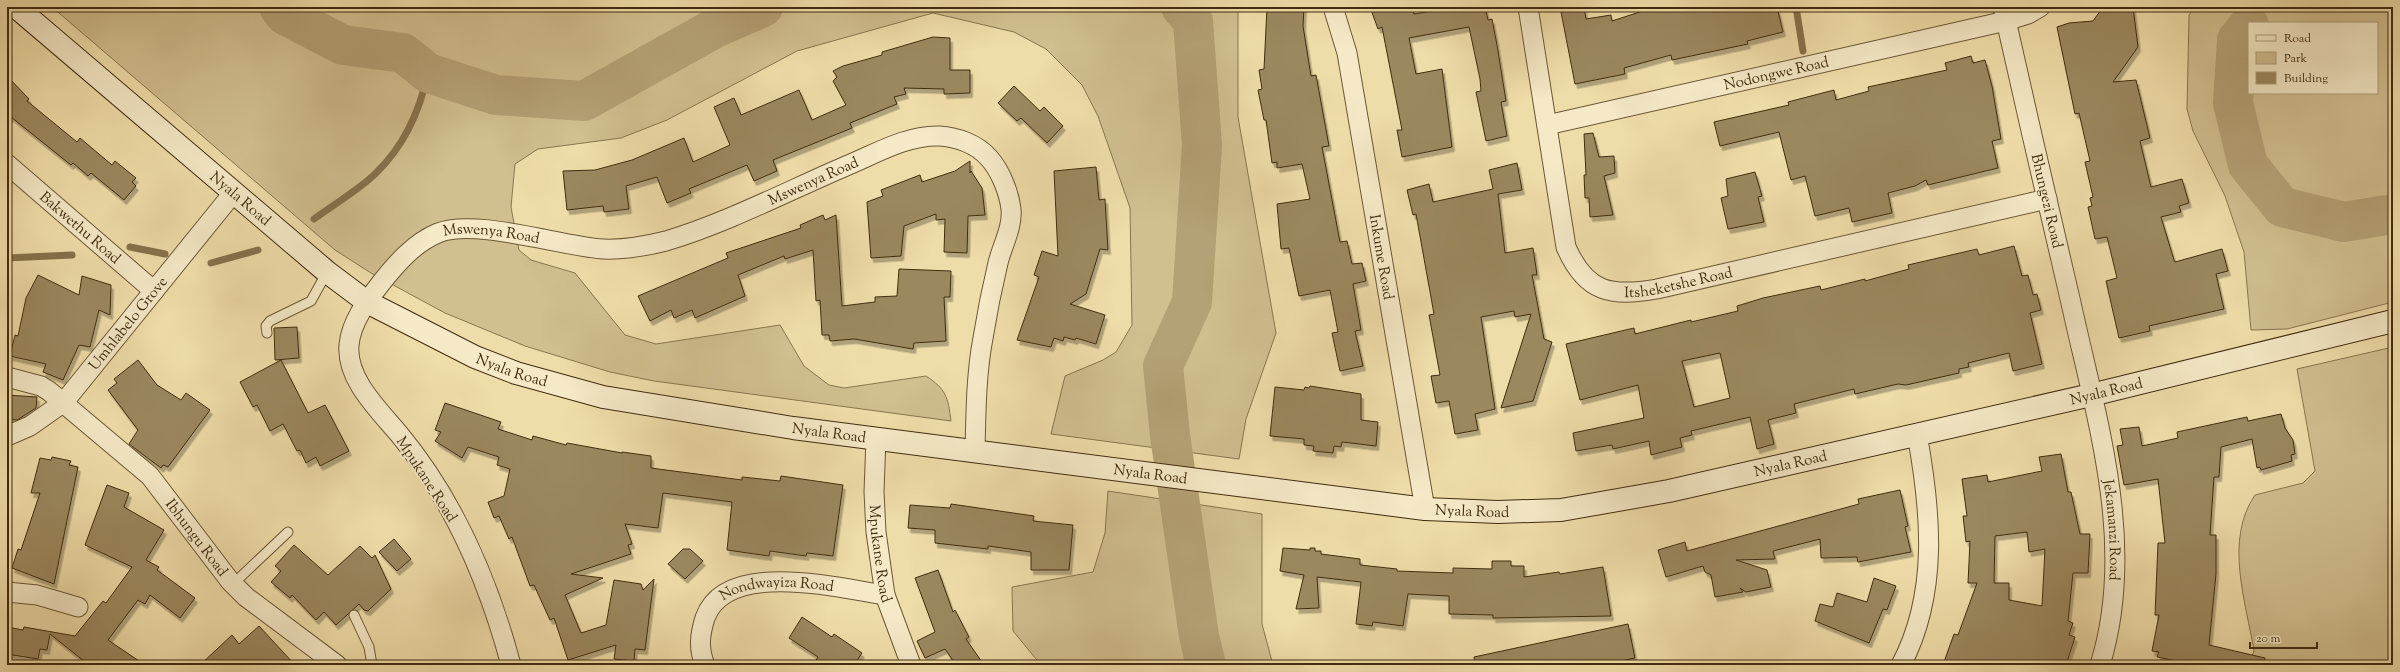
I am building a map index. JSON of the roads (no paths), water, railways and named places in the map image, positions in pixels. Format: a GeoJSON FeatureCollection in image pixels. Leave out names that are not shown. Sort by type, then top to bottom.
{"type":"FeatureCollection","features":[{"type":"Feature","properties":{"kind":"street","name":"Nyala Road"},"geometry":{"type":"LineString","coordinates":[[16,7],[63,50],[234,192],[327,272],[367,302],[475,357],[516,373],[553,384],[642,404],[793,428],[1094,465],[1425,509],[1523,512],[1596,505],[1669,492],[2091,395],[2393,322]]}},
{"type":"Feature","properties":{"kind":"street","name":"Inkume Road"},"geometry":{"type":"LineString","coordinates":[[1333,7],[1347,53],[1425,509]]}},
{"type":"Feature","properties":{"kind":"street","name":"Itsheketshe Road"},"geometry":{"type":"LineString","coordinates":[[1528,7],[1566,247],[1574,265],[1584,278],[1607,292],[1629,294],[1657,289],[2047,200]]}},
{"type":"Feature","properties":{"kind":"street","name":"Nodongwe Road"},"geometry":{"type":"LineString","coordinates":[[1547,125],[2004,14],[2028,14],[2040,7]]}},
{"type":"Feature","properties":{"kind":"street","name":"Bhungezi Road"},"geometry":{"type":"LineString","coordinates":[[2004,14],[2091,395]]}},
{"type":"Feature","properties":{"kind":"street","name":"Mswenya Road"},"geometry":{"type":"LineString","coordinates":[[367,302],[394,266],[411,250],[438,233],[456,229],[482,229],[606,249],[651,245],[711,224],[898,144],[937,136],[952,138],[978,148],[989,158],[998,171],[1011,208],[1010,223],[998,261],[982,343],[976,400],[975,450]]}},
{"type":"Feature","properties":{"kind":"street","name":"Bakwethu Road"},"geometry":{"type":"LineString","coordinates":[[7,164],[154,291]]}},
{"type":"Feature","properties":{"kind":"street","name":"Umhlabelo Grove"},"geometry":{"type":"LineString","coordinates":[[7,436],[30,426],[64,402],[234,192]]}},
{"type":"Feature","properties":{"kind":"street","name":"Mpukane Road"},"geometry":{"type":"LineString","coordinates":[[367,302],[354,325],[349,342],[352,370],[360,384],[406,443],[452,512],[495,613],[511,665]]}},
{"type":"Feature","properties":{"kind":"street","name":"Ibhungu Road"},"geometry":{"type":"LineString","coordinates":[[7,377],[41,386],[64,402],[150,476],[233,584],[263,611],[337,665]]}},
{"type":"Feature","properties":{"kind":"street","name":"Jekamanzi Road"},"geometry":{"type":"LineString","coordinates":[[2091,395],[2110,480],[2116,572],[2112,614],[2100,665]]}},
{"type":"Feature","properties":{"kind":"street"},"geometry":{"type":"LineString","coordinates":[[1900,665],[1917,628],[1929,550],[1926,482],[1917,434]]}},
{"type":"Feature","properties":{"kind":"street","name":"Mpukane Road"},"geometry":{"type":"LineString","coordinates":[[876,438],[874,492],[876,532],[885,595],[911,665]]}},
{"type":"Feature","properties":{"kind":"street","name":"Nondwayiza Road"},"geometry":{"type":"LineString","coordinates":[[705,665],[700,643],[701,630],[708,610],[718,598],[734,588],[749,583],[794,583],[885,595]]}},
{"type":"Feature","properties":{"kind":"street"},"geometry":{"type":"LineString","coordinates":[[7,592],[38,595],[78,607]]}},
{"type":"Feature","properties":{"kind":"lane"},"geometry":{"type":"LineString","coordinates":[[267,333],[266,326],[270,321],[311,300],[327,272]]}},
{"type":"Feature","properties":{"kind":"lane"},"geometry":{"type":"LineString","coordinates":[[233,584],[288,532]]}},
{"type":"Feature","properties":{"kind":"lane"},"geometry":{"type":"LineString","coordinates":[[354,615],[369,647],[372,665]]}},
{"type":"Feature","properties":{"kind":"waterway"},"geometry":{"type":"LineString","coordinates":[[279,7],[285,15],[343,45],[403,53],[428,73],[496,95],[584,101],[715,28],[763,7]]}},
{"type":"Feature","properties":{"kind":"waterway"},"geometry":{"type":"LineString","coordinates":[[1181,7],[1193,21],[1202,145],[1192,302],[1163,366],[1170,435],[1199,636],[1206,665]]}},
{"type":"Feature","properties":{"kind":"waterway"},"geometry":{"type":"LineString","coordinates":[[1796,7],[1803,51]]}},
{"type":"Feature","properties":{"kind":"waterway"},"geometry":{"type":"LineString","coordinates":[[2248,26],[2237,40],[2233,103],[2248,165],[2282,207],[2344,222],[2393,214]]}},
{"type":"Feature","properties":{"kind":"waterway"},"geometry":{"type":"LineString","coordinates":[[314,219],[369,179],[395,151],[410,127],[425,87],[428,73]]}},
{"type":"Feature","properties":{"kind":"waterway"},"geometry":{"type":"LineString","coordinates":[[130,247],[165,254]]}},
{"type":"Feature","properties":{"kind":"waterway"},"geometry":{"type":"LineString","coordinates":[[211,263],[258,250]]}},
{"type":"Feature","properties":{"kind":"waterway"},"geometry":{"type":"LineString","coordinates":[[7,258],[72,255]]}}]}
